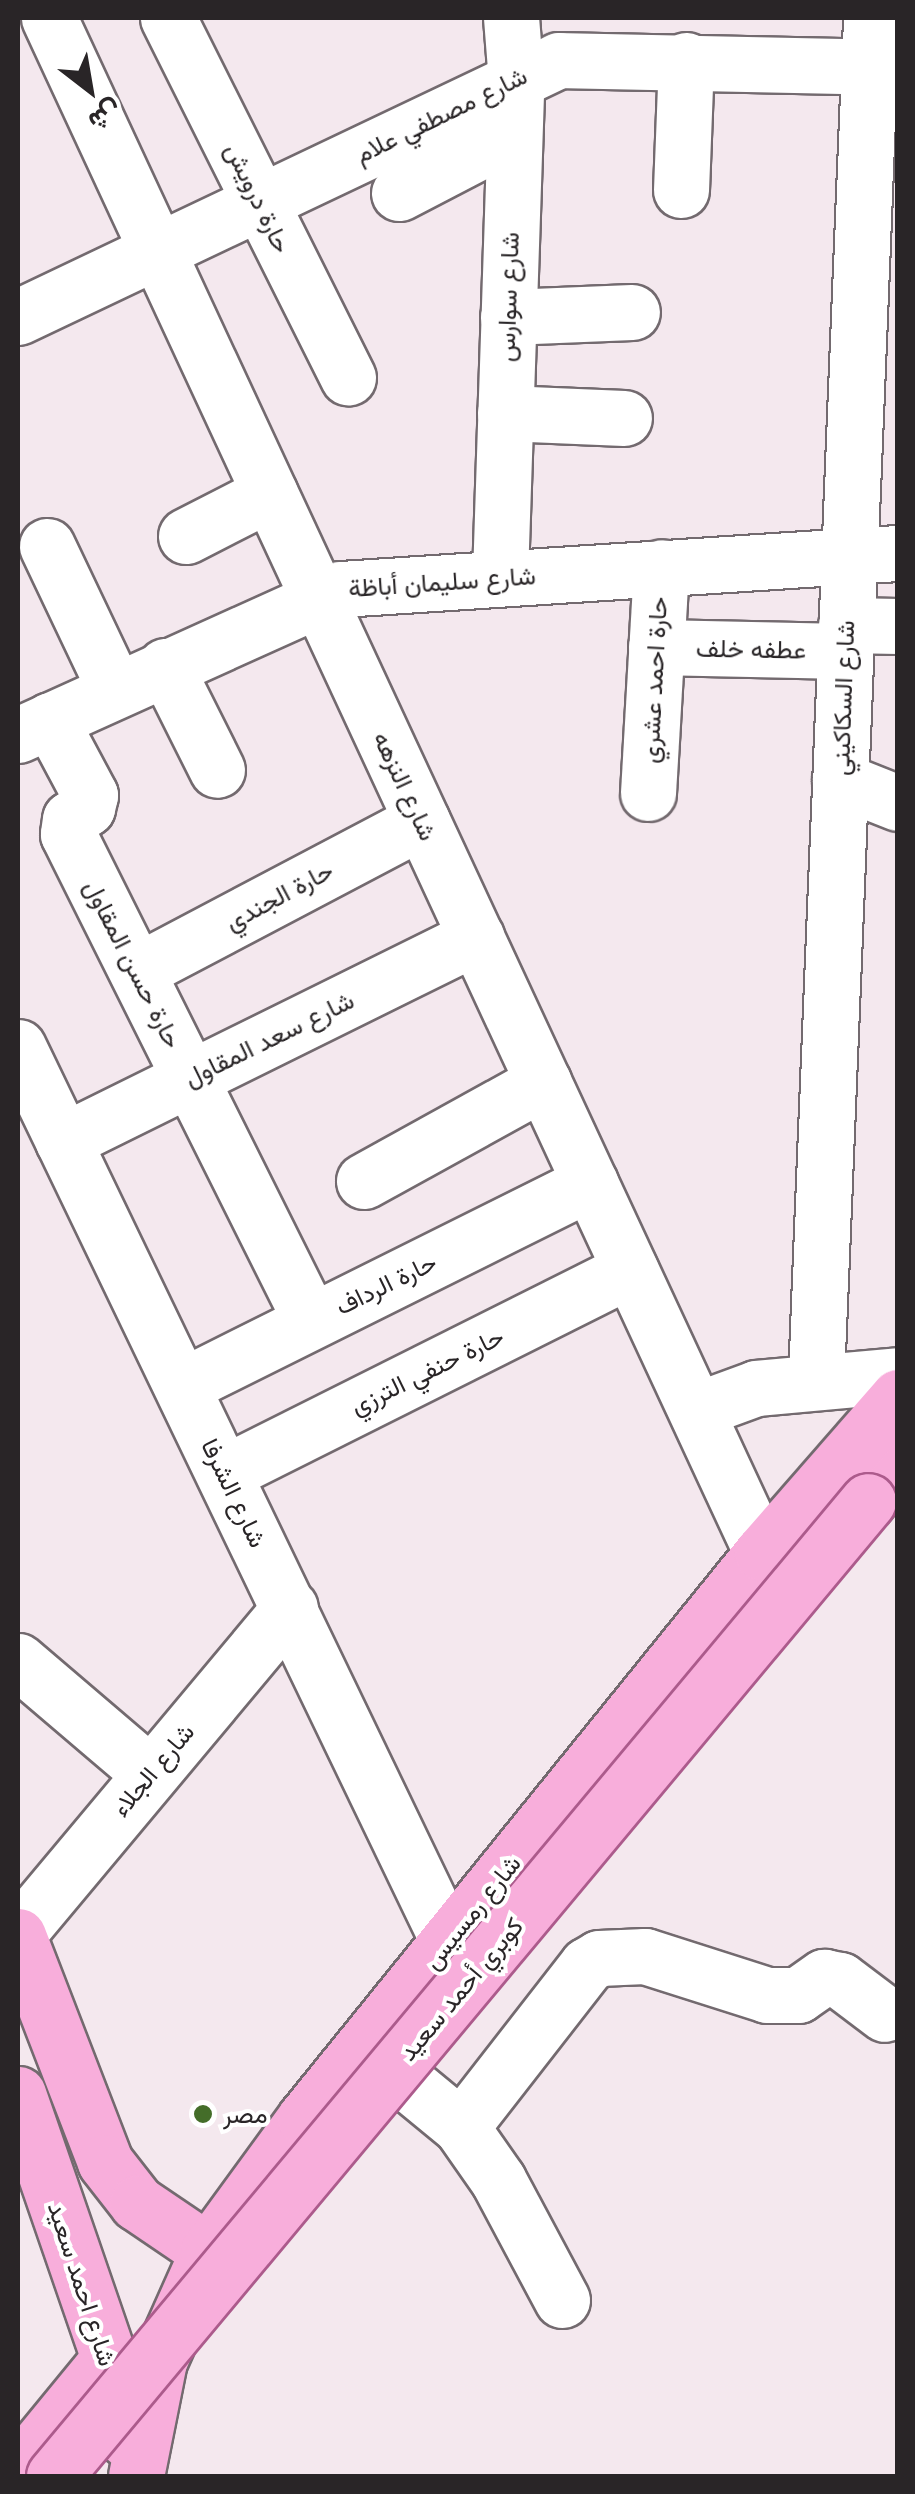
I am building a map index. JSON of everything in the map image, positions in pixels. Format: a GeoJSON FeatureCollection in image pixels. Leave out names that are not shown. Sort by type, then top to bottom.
{"type":"FeatureCollection","features":[{"type":"Feature","properties":{"kind":"main road","name":"شارع رمسيس"},"geometry":{"type":"LineString","coordinates":[[136,2476],[159,2362],[208,2252],[448,1940],[762,1553],[898,1397]]}},
{"type":"Feature","properties":{"kind":"main road","name":"كوبري أحمد سعيد"},"geometry":{"type":"LineString","coordinates":[[54,2476],[883,1482]]}},
{"type":"Feature","properties":{"kind":"main road"},"geometry":{"type":"LineString","coordinates":[[18,1934],[106,2162],[137,2203],[208,2252]]}},
{"type":"Feature","properties":{"kind":"main road","name":"شارع احمد سعيد"},"geometry":{"type":"LineString","coordinates":[[18,2094],[108,2359],[136,2476]]}},
{"type":"Feature","properties":{"kind":"main road"},"geometry":{"type":"LineString","coordinates":[[18,2470],[108,2359]]}},
{"type":"Feature","properties":{"kind":"street","name":"شارع النزهه"},"geometry":{"type":"LineString","coordinates":[[49,18],[762,1553]]}},
{"type":"Feature","properties":{"kind":"street","name":"حارة درويش"},"geometry":{"type":"LineString","coordinates":[[168,18],[348,378]]}},
{"type":"Feature","properties":{"kind":"street","name":"شارع سوارس"},"geometry":{"type":"LineString","coordinates":[[500,576],[516,81],[512,18]]}},
{"type":"Feature","properties":{"kind":"street","name":"شارع مصطفي علام"},"geometry":{"type":"LineString","coordinates":[[18,317],[540,67],[588,56],[686,60],[879,50]]}},
{"type":"Feature","properties":{"kind":"street","name":"شارع السكاكيني"},"geometry":{"type":"LineString","coordinates":[[816,1378],[840,780],[873,554],[881,157],[879,50]]}},
{"type":"Feature","properties":{"kind":"street"},"geometry":{"type":"LineString","coordinates":[[680,190],[686,60]]}},
{"type":"Feature","properties":{"kind":"street"},"geometry":{"type":"LineString","coordinates":[[399,193],[514,134]]}},
{"type":"Feature","properties":{"kind":"street"},"geometry":{"type":"LineString","coordinates":[[508,317],[632,312]]}},
{"type":"Feature","properties":{"kind":"street"},"geometry":{"type":"LineString","coordinates":[[505,412],[624,418]]}},
{"type":"Feature","properties":{"kind":"street"},"geometry":{"type":"LineString","coordinates":[[186,536],[270,494]]}},
{"type":"Feature","properties":{"kind":"street"},"geometry":{"type":"LineString","coordinates":[[47,546],[116,689]]}},
{"type":"Feature","properties":{"kind":"street","name":"شارع سليمان أباظة"},"geometry":{"type":"LineString","coordinates":[[34,728],[317,595],[366,584],[873,554]]}},
{"type":"Feature","properties":{"kind":"street","name":"حارة احمد عشري"},"geometry":{"type":"LineString","coordinates":[[648,793],[661,567]]}},
{"type":"Feature","properties":{"kind":"street","name":"عطفه خلف"},"geometry":{"type":"LineString","coordinates":[[656,647],[863,634]]}},
{"type":"Feature","properties":{"kind":"street"},"geometry":{"type":"LineString","coordinates":[[165,666],[217,770]]}},
{"type":"Feature","properties":{"kind":"street","name":"حارة حسن المقاول"},"geometry":{"type":"LineString","coordinates":[[34,728],[90,795],[68,834],[311,1322]]}},
{"type":"Feature","properties":{"kind":"street"},"geometry":{"type":"LineString","coordinates":[[840,780],[898,803]]}},
{"type":"Feature","properties":{"kind":"street","name":"حارة الجندي"},"geometry":{"type":"LineString","coordinates":[[136,972],[422,821]]}},
{"type":"Feature","properties":{"kind":"street","name":"شارع سعد المقاول"},"geometry":{"type":"LineString","coordinates":[[63,1141],[476,937]]}},
{"type":"Feature","properties":{"kind":"street","name":"شارع الشرفا"},"geometry":{"type":"LineString","coordinates":[[18,1048],[448,1940]]}},
{"type":"Feature","properties":{"kind":"street"},"geometry":{"type":"LineString","coordinates":[[364,1181],[543,1082]]}},
{"type":"Feature","properties":{"kind":"street","name":"حارة الرداف"},"geometry":{"type":"LineString","coordinates":[[182,1386],[590,1182]]}},
{"type":"Feature","properties":{"kind":"street","name":"حارة حنفي الترزي"},"geometry":{"type":"LineString","coordinates":[[224,1473],[630,1270]]}},
{"type":"Feature","properties":{"kind":"street"},"geometry":{"type":"LineString","coordinates":[[698,1409],[756,1388],[816,1378],[898,1375]]}},
{"type":"Feature","properties":{"kind":"street","name":"شارع الجلاء"},"geometry":{"type":"LineString","coordinates":[[18,1934],[290,1608]]}},
{"type":"Feature","properties":{"kind":"street"},"geometry":{"type":"LineString","coordinates":[[18,1661],[149,1774]]}},
{"type":"Feature","properties":{"kind":"street"},"geometry":{"type":"LineString","coordinates":[[461,2127],[600,1958],[645,1956],[767,1995],[798,1995],[824,1978],[840,1980],[885,2014]]}},
{"type":"Feature","properties":{"kind":"street"},"geometry":{"type":"LineString","coordinates":[[364,2046],[461,2127],[498,2180],[562,2300]]}},
{"type":"Feature","properties":{"kind":"place","name":"مصر"},"geometry":{"type":"Point","coordinates":[203,2114]}}]}
